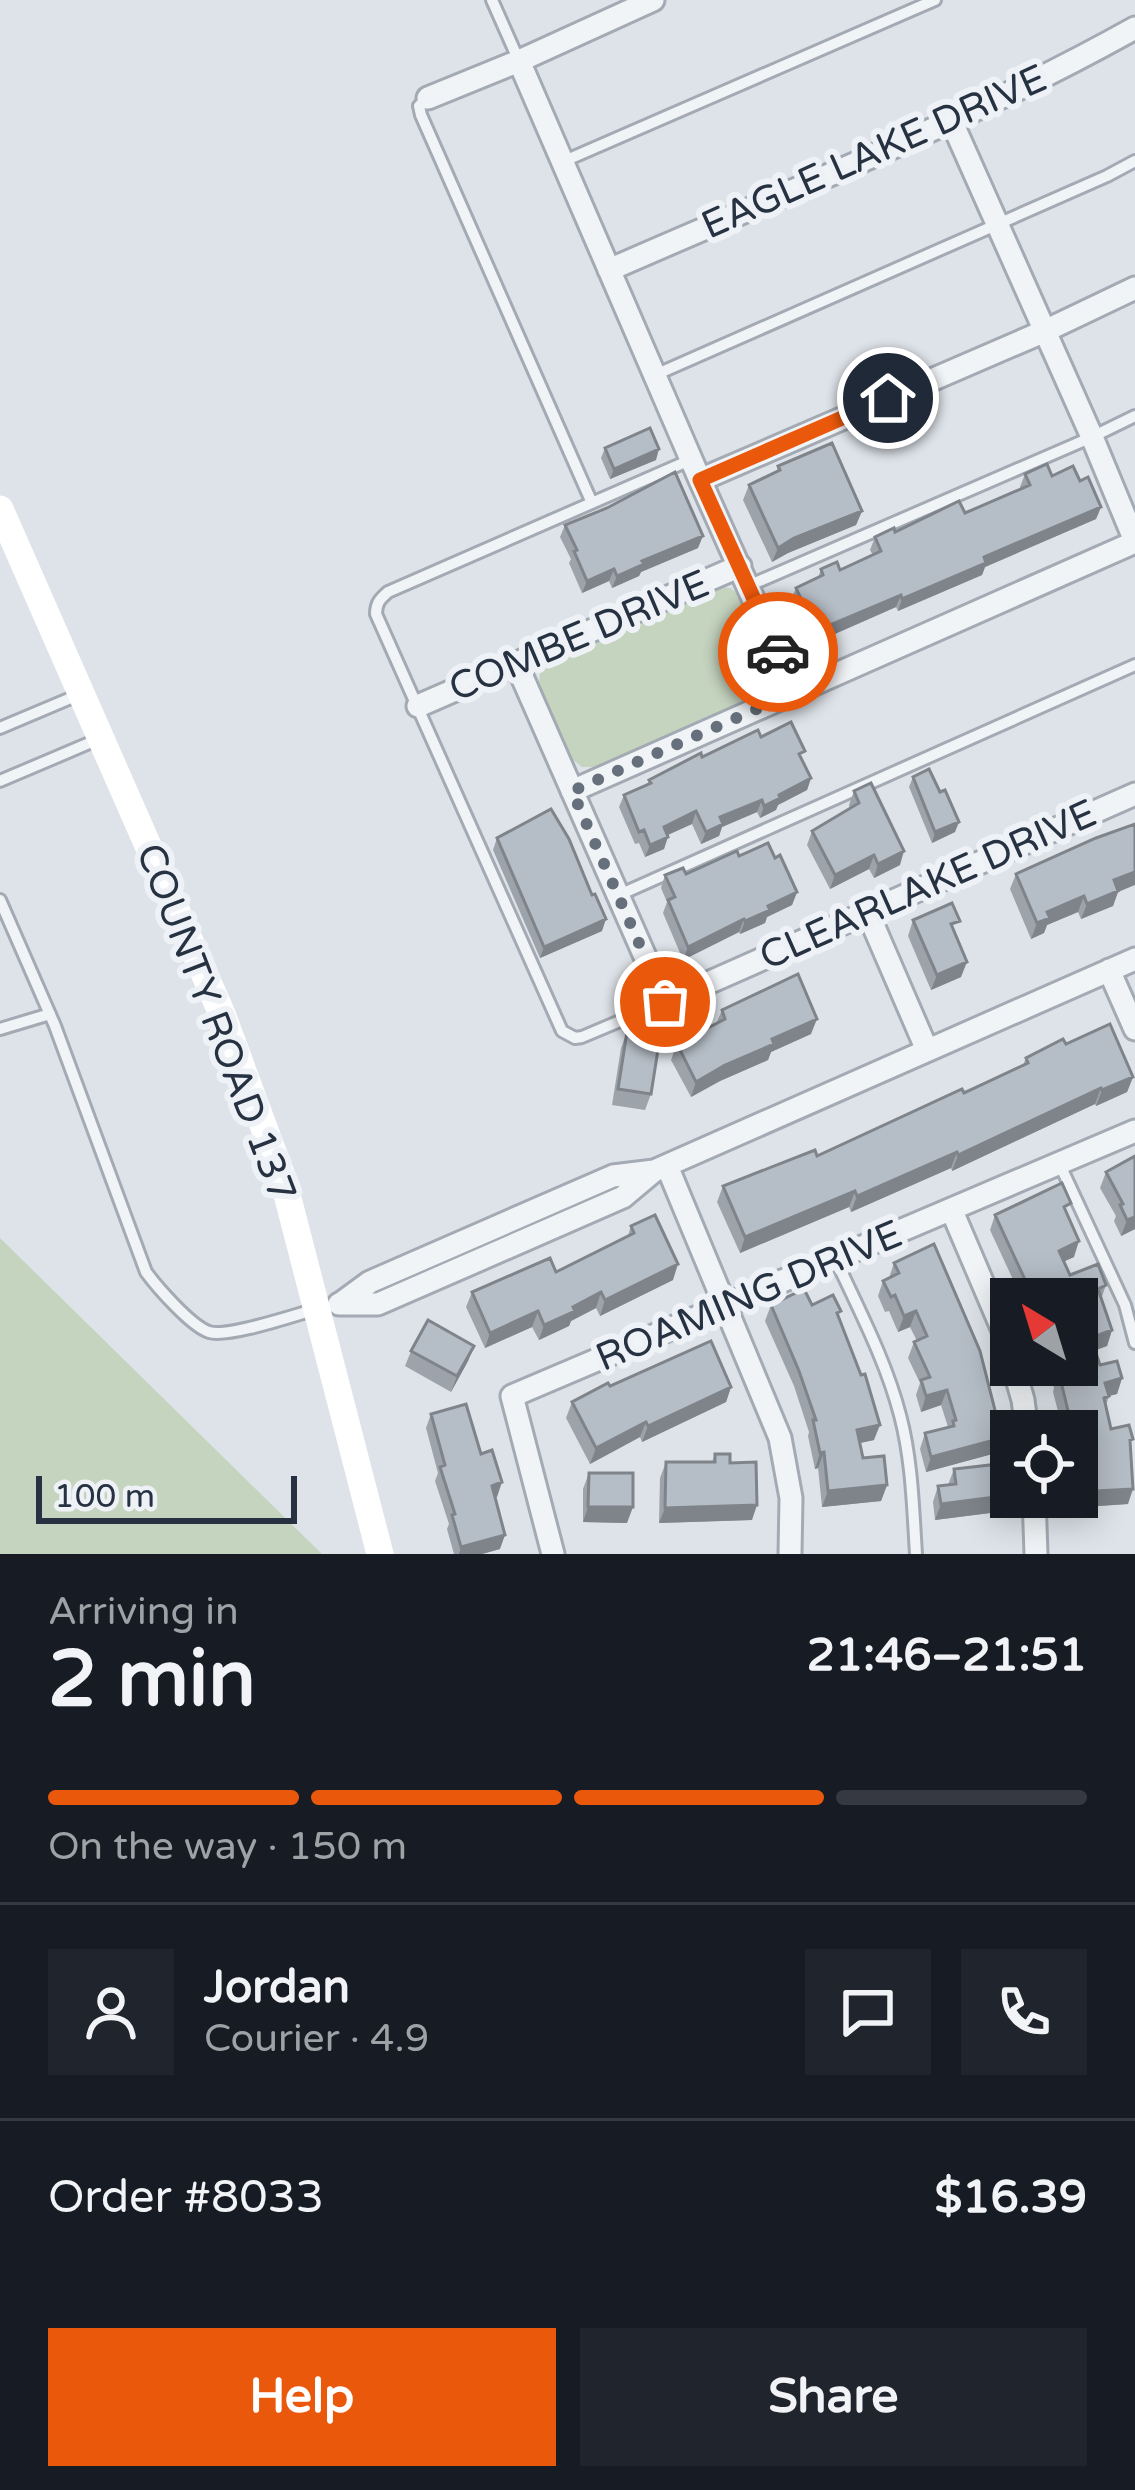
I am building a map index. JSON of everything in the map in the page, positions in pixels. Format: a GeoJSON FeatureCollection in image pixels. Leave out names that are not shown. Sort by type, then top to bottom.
{"type":"FeatureCollection","features":[{"type":"Feature","properties":{"kind":"street"},"geometry":{"type":"LineString","coordinates":[[428,98],[653,0]]}},
{"type":"Feature","properties":{"kind":"street","name":"EAGLE LAKE DRIVE"},"geometry":{"type":"LineString","coordinates":[[610,269],[952,120],[1064,68],[1135,28]]}},
{"type":"Feature","properties":{"kind":"street"},"geometry":{"type":"LineString","coordinates":[[519,61],[795,692]]}},
{"type":"Feature","properties":{"kind":"street"},"geometry":{"type":"LineString","coordinates":[[572,791],[1135,542],[952,120]]}},
{"type":"Feature","properties":{"kind":"street"},"geometry":{"type":"LineString","coordinates":[[696,470],[1045,331],[1135,289]]}},
{"type":"Feature","properties":{"kind":"street","name":"COUNTY ROAD 137"},"geometry":{"type":"LineString","coordinates":[[0,509],[222,1014],[283,1179],[328,1306],[380,1554]]}},
{"type":"Feature","properties":{"kind":"street","name":"COMBE DRIVE"},"geometry":{"type":"LineString","coordinates":[[418,706],[516,663],[744,576]]}},
{"type":"Feature","properties":{"kind":"street"},"geometry":{"type":"LineString","coordinates":[[516,663],[665,1002]]}},
{"type":"Feature","properties":{"kind":"street","name":"CLEARLAKE DRIVE"},"geometry":{"type":"LineString","coordinates":[[665,1002],[1135,794]]}},
{"type":"Feature","properties":{"kind":"street"},"geometry":{"type":"LineString","coordinates":[[867,911],[927,1050]]}},
{"type":"Feature","properties":{"kind":"street"},"geometry":{"type":"LineString","coordinates":[[328,1306],[370,1282],[613,1176],[661,1168],[1135,959]]}},
{"type":"Feature","properties":{"kind":"street"},"geometry":{"type":"LineString","coordinates":[[1108,970],[1135,1029]]}},
{"type":"Feature","properties":{"kind":"street","name":"ROAMING DRIVE"},"geometry":{"type":"LineString","coordinates":[[554,1554],[512,1396],[1135,1131]]}},
{"type":"Feature","properties":{"kind":"street"},"geometry":{"type":"LineString","coordinates":[[661,1168],[726,1306],[780,1438],[791,1498],[790,1554]]}},
{"type":"Feature","properties":{"kind":"street"},"geometry":{"type":"LineString","coordinates":[[952,1211],[990,1300]]}},
{"type":"Feature","properties":{"kind":"street"},"geometry":{"type":"LineString","coordinates":[[1035,1518],[1036,1554]]}},
{"type":"Feature","properties":{"kind":"lane"},"geometry":{"type":"LineString","coordinates":[[492,0],[519,61]]}},
{"type":"Feature","properties":{"kind":"lane"},"geometry":{"type":"LineString","coordinates":[[562,162],[935,0]]}},
{"type":"Feature","properties":{"kind":"lane"},"geometry":{"type":"LineString","coordinates":[[428,98],[419,106],[421,116],[592,503]]}},
{"type":"Feature","properties":{"kind":"lane"},"geometry":{"type":"LineString","coordinates":[[656,376],[1135,160]]}},
{"type":"Feature","properties":{"kind":"lane"},"geometry":{"type":"LineString","coordinates":[[744,576],[1135,416]]}},
{"type":"Feature","properties":{"kind":"lane"},"geometry":{"type":"LineString","coordinates":[[665,1002],[582,1037],[562,1031],[376,614],[379,599],[388,592],[592,503],[696,470]]}},
{"type":"Feature","properties":{"kind":"lane"},"geometry":{"type":"LineString","coordinates":[[619,895],[1135,665]]}},
{"type":"Feature","properties":{"kind":"lane"},"geometry":{"type":"LineString","coordinates":[[0,728],[81,694]]}},
{"type":"Feature","properties":{"kind":"lane"},"geometry":{"type":"LineString","coordinates":[[0,764],[3,780],[100,738]]}},
{"type":"Feature","properties":{"kind":"lane"},"geometry":{"type":"LineString","coordinates":[[0,900],[50,1014],[146,1272],[158,1290],[213,1334],[328,1306]]}},
{"type":"Feature","properties":{"kind":"lane"},"geometry":{"type":"LineString","coordinates":[[0,1029],[50,1014]]}},
{"type":"Feature","properties":{"kind":"lane"},"geometry":{"type":"LineString","coordinates":[[1060,1165],[1125,1305],[1135,1342]]}},
{"type":"Feature","properties":{"kind":"lane"},"geometry":{"type":"LineString","coordinates":[[836,1260],[884,1366],[900,1416],[910,1470],[916,1554]]}},
{"type":"Feature","properties":{"kind":"green space"},"geometry":{"type":"Polygon","coordinates":[[[719,587],[740,595],[774,682],[764,692],[595,767],[582,767],[573,760],[539,685],[540,671],[548,661],[719,587]]]}},
{"type":"Feature","properties":{"kind":"green space"},"geometry":{"type":"Polygon","coordinates":[[[0,1238],[322,1554],[0,1554],[0,1238]]]}},
{"type":"Feature","properties":{"kind":"building"},"geometry":{"type":"Polygon","coordinates":[[[650,428],[659,449],[614,469],[605,448],[650,428]]]}},
{"type":"Feature","properties":{"kind":"building"},"geometry":{"type":"Polygon","coordinates":[[[832,443],[862,511],[778,548],[749,485],[780,470],[778,466],[832,443]]]}},
{"type":"Feature","properties":{"kind":"building"},"geometry":{"type":"Polygon","coordinates":[[[1047,464],[1052,476],[1073,466],[1080,481],[1088,477],[1101,507],[984,557],[986,563],[816,631],[796,588],[823,575],[821,569],[837,562],[840,570],[881,551],[875,537],[959,501],[965,513],[1030,485],[1025,474],[1047,464]]]}},
{"type":"Feature","properties":{"kind":"building"},"geometry":{"type":"Polygon","coordinates":[[[675,472],[703,536],[617,576],[614,569],[587,581],[565,525],[675,472]]]}},
{"type":"Feature","properties":{"kind":"building"},"geometry":{"type":"Polygon","coordinates":[[[791,722],[811,778],[764,806],[762,800],[720,817],[723,824],[706,832],[696,811],[664,827],[668,837],[650,845],[644,830],[639,832],[624,795],[701,753],[702,757],[758,730],[761,737],[791,722]]]}},
{"type":"Feature","properties":{"kind":"building"},"geometry":{"type":"Polygon","coordinates":[[[929,769],[959,822],[935,832],[913,777],[929,769]]]}},
{"type":"Feature","properties":{"kind":"building"},"geometry":{"type":"Polygon","coordinates":[[[871,783],[904,851],[878,864],[874,855],[835,875],[812,831],[859,803],[854,791],[871,783]]]}},
{"type":"Feature","properties":{"kind":"building"},"geometry":{"type":"Polygon","coordinates":[[[551,809],[606,919],[544,947],[497,838],[551,809]]]}},
{"type":"Feature","properties":{"kind":"building"},"geometry":{"type":"Polygon","coordinates":[[[1135,824],[1135,872],[1114,880],[1118,891],[1087,904],[1084,896],[1047,912],[1050,918],[1037,923],[1016,874],[1135,824]]]}},
{"type":"Feature","properties":{"kind":"building"},"geometry":{"type":"Polygon","coordinates":[[[768,843],[775,858],[780,855],[797,892],[768,906],[770,910],[688,947],[668,900],[675,897],[665,875],[683,868],[686,874],[768,843]]]}},
{"type":"Feature","properties":{"kind":"building"},"geometry":{"type":"Polygon","coordinates":[[[952,903],[960,921],[951,924],[967,962],[937,975],[913,920],[952,903]]]}},
{"type":"Feature","properties":{"kind":"building"},"geometry":{"type":"Polygon","coordinates":[[[798,974],[817,1019],[696,1082],[677,1044],[725,1019],[722,1010],[798,974]]]}},
{"type":"Feature","properties":{"kind":"building"},"geometry":{"type":"Polygon","coordinates":[[[1110,1024],[1133,1077],[958,1155],[745,1237],[723,1186],[815,1150],[817,1156],[1028,1063],[1026,1058],[1063,1039],[1066,1044],[1110,1024]]]}},
{"type":"Feature","properties":{"kind":"building"},"geometry":{"type":"Polygon","coordinates":[[[627,1032],[660,1037],[651,1094],[618,1089],[627,1032]]]}},
{"type":"Feature","properties":{"kind":"building"},"geometry":{"type":"Polygon","coordinates":[[[1135,1156],[1135,1217],[1127,1220],[1106,1172],[1135,1156]]]}},
{"type":"Feature","properties":{"kind":"building"},"geometry":{"type":"Polygon","coordinates":[[[1062,1183],[1071,1203],[1064,1207],[1079,1241],[1059,1251],[1070,1275],[1098,1264],[1106,1285],[1098,1289],[1098,1278],[1024,1278],[995,1215],[1062,1183]]]}},
{"type":"Feature","properties":{"kind":"building"},"geometry":{"type":"Polygon","coordinates":[[[655,1215],[678,1264],[605,1300],[601,1292],[544,1325],[538,1311],[490,1333],[472,1292],[550,1258],[556,1272],[634,1233],[631,1226],[655,1215]]]}},
{"type":"Feature","properties":{"kind":"building"},"geometry":{"type":"Polygon","coordinates":[[[934,1244],[980,1351],[995,1410],[990,1410],[990,1441],[931,1457],[925,1433],[954,1426],[956,1420],[947,1390],[926,1396],[921,1380],[930,1377],[914,1342],[927,1336],[916,1311],[904,1316],[883,1281],[899,1273],[894,1263],[934,1244]]]}},
{"type":"Feature","properties":{"kind":"building"},"geometry":{"type":"Polygon","coordinates":[[[804,1289],[812,1305],[833,1295],[841,1311],[837,1313],[861,1375],[865,1374],[880,1425],[857,1430],[863,1458],[884,1456],[887,1485],[828,1491],[816,1420],[771,1305],[804,1289]]]}},
{"type":"Feature","properties":{"kind":"building"},"geometry":{"type":"Polygon","coordinates":[[[1098,1289],[1112,1330],[1098,1335],[1098,1289]]]}},
{"type":"Feature","properties":{"kind":"building"},"geometry":{"type":"Polygon","coordinates":[[[428,1320],[474,1346],[457,1376],[411,1351],[428,1320]]]}},
{"type":"Feature","properties":{"kind":"building"},"geometry":{"type":"Polygon","coordinates":[[[711,1341],[731,1387],[596,1448],[572,1402],[711,1341]]]}},
{"type":"Feature","properties":{"kind":"building"},"geometry":{"type":"Polygon","coordinates":[[[1098,1359],[1100,1365],[1117,1361],[1122,1378],[1105,1383],[1109,1396],[1104,1398],[1111,1429],[1129,1425],[1133,1489],[1098,1491],[1098,1410],[1068,1410],[1062,1386],[1098,1386],[1098,1359]]]}},
{"type":"Feature","properties":{"kind":"building"},"geometry":{"type":"Polygon","coordinates":[[[466,1404],[481,1454],[492,1450],[502,1482],[492,1486],[505,1535],[461,1547],[431,1414],[466,1404]]]}},
{"type":"Feature","properties":{"kind":"building"},"geometry":{"type":"Polygon","coordinates":[[[715,1454],[730,1454],[730,1463],[756,1462],[757,1505],[665,1508],[666,1462],[715,1462],[715,1454]]]}},
{"type":"Feature","properties":{"kind":"building"},"geometry":{"type":"Polygon","coordinates":[[[990,1465],[990,1498],[941,1504],[938,1486],[956,1484],[954,1469],[990,1465]]]}},
{"type":"Feature","properties":{"kind":"building"},"geometry":{"type":"Polygon","coordinates":[[[589,1473],[633,1473],[633,1507],[588,1507],[589,1473]]]}},
{"type":"Feature","properties":{"kind":"way so far"},"geometry":{"type":"LineString","coordinates":[[665,1002],[572,791],[795,692],[778,652]]}},
{"type":"Feature","properties":{"kind":"route"},"geometry":{"type":"LineString","coordinates":[[778,652],[700,480],[888,398]]}}]}
